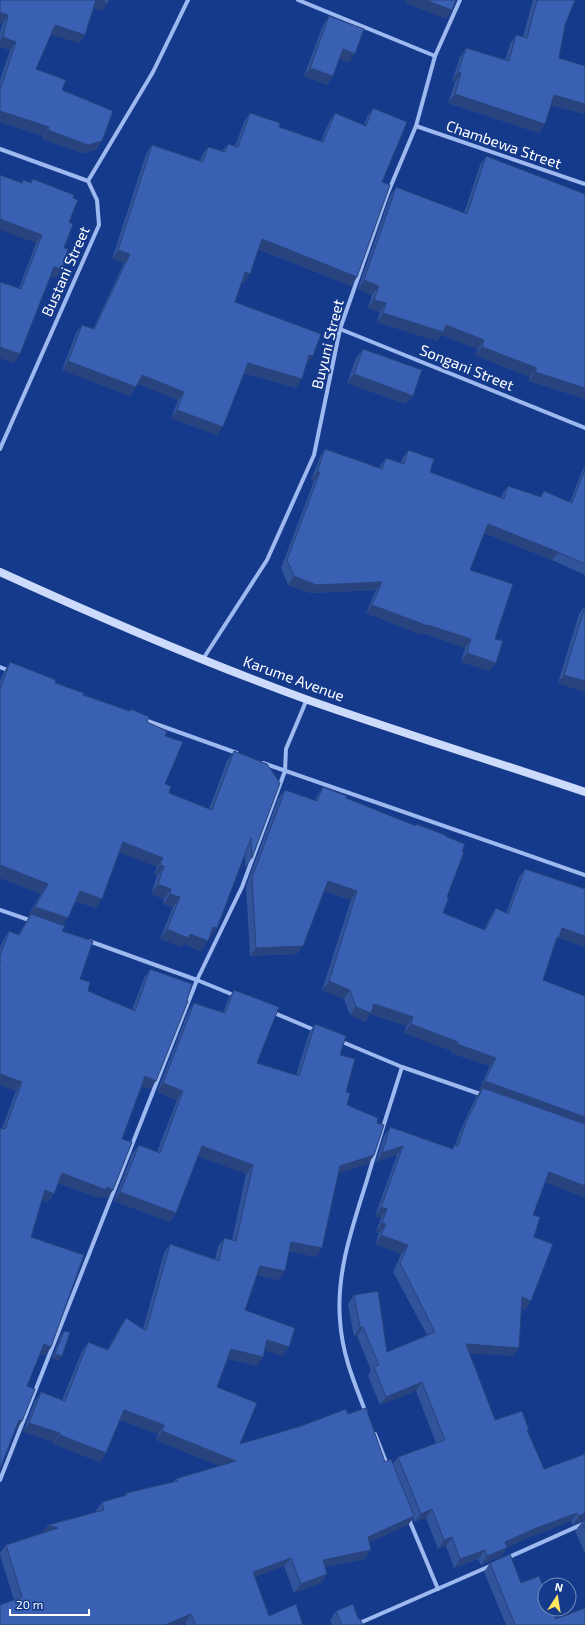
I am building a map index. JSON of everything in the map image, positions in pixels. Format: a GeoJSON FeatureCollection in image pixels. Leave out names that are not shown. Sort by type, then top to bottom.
{"type":"FeatureCollection","features":[{"type":"Feature","properties":{"kind":"main road","name":"Karume Avenue"},"geometry":{"type":"LineString","coordinates":[[0,572],[92,614],[307,699],[585,792]]}},
{"type":"Feature","properties":{"kind":"street"},"geometry":{"type":"LineString","coordinates":[[0,149],[88,181],[153,72],[188,0]]}},
{"type":"Feature","properties":{"kind":"street"},"geometry":{"type":"LineString","coordinates":[[298,0],[434,56]]}},
{"type":"Feature","properties":{"kind":"street","name":"Buyuni Street"},"geometry":{"type":"LineString","coordinates":[[203,659],[267,560],[314,455],[340,329],[387,195],[416,126],[434,56],[460,0]]}},
{"type":"Feature","properties":{"kind":"street","name":"Chambewa Street"},"geometry":{"type":"LineString","coordinates":[[416,126],[585,184]]}},
{"type":"Feature","properties":{"kind":"street","name":"Bustani Street"},"geometry":{"type":"LineString","coordinates":[[0,449],[99,225],[97,200],[88,181]]}},
{"type":"Feature","properties":{"kind":"street","name":"Songani Street"},"geometry":{"type":"LineString","coordinates":[[340,329],[585,428]]}},
{"type":"Feature","properties":{"kind":"street"},"geometry":{"type":"LineString","coordinates":[[0,667],[12,672]]}},
{"type":"Feature","properties":{"kind":"street"},"geometry":{"type":"LineString","coordinates":[[0,1480],[197,980],[242,887],[285,771],[286,749],[307,699]]}},
{"type":"Feature","properties":{"kind":"street"},"geometry":{"type":"LineString","coordinates":[[136,717],[240,754]]}},
{"type":"Feature","properties":{"kind":"street"},"geometry":{"type":"LineString","coordinates":[[255,760],[585,875]]}},
{"type":"Feature","properties":{"kind":"street"},"geometry":{"type":"LineString","coordinates":[[0,910],[36,922]]}},
{"type":"Feature","properties":{"kind":"street"},"geometry":{"type":"LineString","coordinates":[[88,941],[197,980],[241,998]]}},
{"type":"Feature","properties":{"kind":"street"},"geometry":{"type":"LineString","coordinates":[[270,1011],[321,1033]]}},
{"type":"Feature","properties":{"kind":"street"},"geometry":{"type":"LineString","coordinates":[[336,1039],[402,1067],[490,1098]]}},
{"type":"Feature","properties":{"kind":"street"},"geometry":{"type":"LineString","coordinates":[[369,1421],[349,1370],[343,1345],[340,1319],[341,1277],[348,1239],[402,1067]]}},
{"type":"Feature","properties":{"kind":"street"},"geometry":{"type":"LineString","coordinates":[[372,1428],[390,1472]]}},
{"type":"Feature","properties":{"kind":"street"},"geometry":{"type":"LineString","coordinates":[[405,1509],[438,1589]]}},
{"type":"Feature","properties":{"kind":"street"},"geometry":{"type":"LineString","coordinates":[[501,1561],[585,1523]]}},
{"type":"Feature","properties":{"kind":"street"},"geometry":{"type":"LineString","coordinates":[[355,1625],[494,1564]]}},
{"type":"Feature","properties":{"kind":"building"},"geometry":{"type":"Polygon","coordinates":[[[0,0],[96,0],[85,35],[55,25],[36,69],[66,80],[62,90],[113,111],[102,141],[88,145],[48,130],[49,127],[0,111],[0,90],[16,42],[3,37],[8,15],[0,12],[0,0]]]}},
{"type":"Feature","properties":{"kind":"building"},"geometry":{"type":"Polygon","coordinates":[[[101,0],[109,0],[108,3],[101,0]]]}},
{"type":"Feature","properties":{"kind":"building"},"geometry":{"type":"Polygon","coordinates":[[[425,0],[456,0],[452,10],[425,0]]]}},
{"type":"Feature","properties":{"kind":"building"},"geometry":{"type":"Polygon","coordinates":[[[537,0],[575,0],[565,25],[559,58],[585,66],[585,104],[554,95],[545,124],[455,94],[461,73],[458,72],[466,48],[509,61],[516,35],[527,38],[537,0]]]}},
{"type":"Feature","properties":{"kind":"building"},"geometry":{"type":"Polygon","coordinates":[[[329,16],[364,29],[355,54],[343,49],[333,76],[310,68],[329,16]]]}},
{"type":"Feature","properties":{"kind":"building"},"geometry":{"type":"Polygon","coordinates":[[[373,108],[407,122],[382,182],[390,185],[357,277],[262,239],[250,274],[245,272],[235,302],[321,334],[313,356],[309,355],[302,379],[248,363],[223,427],[177,410],[184,392],[142,375],[136,387],[68,361],[82,325],[94,329],[130,254],[118,250],[152,145],[203,162],[208,147],[225,152],[228,144],[238,147],[250,113],[280,123],[279,127],[323,142],[335,113],[366,126],[373,108]]]}},
{"type":"Feature","properties":{"kind":"building"},"geometry":{"type":"Polygon","coordinates":[[[486,156],[585,194],[585,388],[535,372],[537,368],[482,347],[484,340],[446,325],[443,332],[383,313],[386,303],[374,300],[379,286],[364,280],[396,187],[467,214],[486,156]]]}},
{"type":"Feature","properties":{"kind":"building"},"geometry":{"type":"Polygon","coordinates":[[[0,175],[22,183],[23,180],[31,183],[33,179],[74,195],[73,198],[78,200],[69,222],[73,224],[64,248],[68,249],[62,269],[54,267],[20,354],[0,347],[0,282],[21,289],[42,235],[0,219],[0,175]]]}},
{"type":"Feature","properties":{"kind":"building"},"geometry":{"type":"Polygon","coordinates":[[[363,349],[422,370],[413,396],[354,374],[363,349]]]}},
{"type":"Feature","properties":{"kind":"building"},"geometry":{"type":"Polygon","coordinates":[[[325,449],[382,469],[386,458],[404,464],[408,450],[434,459],[430,472],[504,499],[508,486],[541,497],[544,491],[572,503],[585,469],[585,564],[488,524],[470,570],[513,584],[495,639],[503,641],[496,663],[467,653],[471,639],[428,626],[372,605],[382,582],[316,585],[294,576],[287,560],[320,472],[317,472],[325,449]]]}},
{"type":"Feature","properties":{"kind":"building"},"geometry":{"type":"Polygon","coordinates":[[[585,607],[585,681],[564,675],[585,607]]]}},
{"type":"Feature","properties":{"kind":"building"},"geometry":{"type":"Polygon","coordinates":[[[10,662],[56,680],[55,683],[84,693],[83,695],[130,711],[131,709],[149,717],[147,722],[167,731],[165,736],[183,742],[165,784],[171,786],[169,793],[212,810],[234,751],[267,764],[280,783],[252,858],[251,838],[217,928],[213,927],[208,941],[190,934],[188,938],[167,929],[180,897],[170,894],[171,889],[158,884],[164,866],[160,865],[163,858],[123,842],[102,899],[80,891],[68,918],[35,907],[48,884],[0,865],[0,689],[10,662]]]}},
{"type":"Feature","properties":{"kind":"building"},"geometry":{"type":"Polygon","coordinates":[[[323,787],[347,796],[346,798],[465,844],[462,851],[464,852],[447,897],[449,897],[443,913],[485,930],[496,908],[508,914],[525,869],[585,889],[585,936],[562,928],[559,938],[557,937],[543,980],[585,996],[585,1117],[485,1081],[496,1058],[457,1044],[458,1042],[411,1024],[413,1017],[374,1004],[371,1013],[356,1007],[350,990],[329,981],[357,891],[328,881],[303,946],[256,948],[252,877],[285,790],[317,801],[323,787]]]}},
{"type":"Feature","properties":{"kind":"building"},"geometry":{"type":"Polygon","coordinates":[[[31,914],[65,926],[62,931],[93,941],[80,979],[90,982],[88,991],[135,1011],[150,969],[192,984],[187,1000],[188,1001],[156,1081],[145,1076],[122,1139],[132,1142],[113,1190],[107,1187],[106,1190],[62,1173],[54,1194],[45,1190],[31,1237],[84,1255],[51,1347],[44,1344],[27,1386],[35,1389],[22,1421],[19,1420],[0,1469],[0,1132],[1,1128],[5,1129],[22,1082],[0,1074],[0,956],[9,931],[19,935],[31,914]]]}},
{"type":"Feature","properties":{"kind":"building"},"geometry":{"type":"Polygon","coordinates":[[[234,990],[279,1007],[257,1063],[299,1076],[315,1024],[346,1036],[340,1055],[355,1059],[346,1092],[350,1093],[347,1105],[378,1118],[377,1123],[384,1125],[374,1155],[340,1166],[322,1248],[291,1242],[285,1271],[260,1266],[245,1310],[295,1328],[289,1347],[267,1340],[263,1357],[231,1349],[217,1387],[257,1403],[240,1444],[301,1426],[346,1409],[348,1414],[366,1408],[385,1462],[391,1459],[414,1516],[368,1537],[371,1550],[323,1560],[327,1574],[301,1584],[291,1558],[253,1572],[269,1616],[296,1604],[303,1625],[196,1625],[191,1614],[165,1625],[0,1625],[0,1605],[22,1597],[6,1545],[58,1528],[48,1525],[104,1510],[102,1502],[127,1495],[126,1493],[178,1481],[175,1479],[236,1461],[162,1431],[164,1425],[124,1410],[106,1453],[60,1435],[60,1433],[29,1423],[41,1392],[65,1401],[88,1342],[108,1350],[126,1318],[146,1331],[170,1244],[219,1261],[224,1238],[236,1241],[253,1165],[202,1146],[176,1213],[120,1192],[139,1145],[160,1153],[183,1091],[163,1083],[194,1003],[225,1013],[234,990]]]}},
{"type":"Feature","properties":{"kind":"building"},"geometry":{"type":"Polygon","coordinates":[[[483,1088],[585,1124],[585,1186],[549,1172],[533,1215],[540,1217],[534,1237],[553,1244],[531,1301],[522,1297],[519,1348],[466,1344],[495,1420],[522,1411],[529,1430],[527,1430],[544,1469],[585,1454],[585,1513],[579,1516],[577,1513],[534,1529],[505,1542],[507,1548],[487,1556],[485,1550],[460,1559],[452,1537],[444,1540],[432,1509],[421,1514],[398,1457],[445,1440],[422,1382],[386,1397],[374,1367],[379,1365],[363,1327],[360,1327],[354,1295],[378,1291],[387,1352],[435,1332],[400,1263],[408,1245],[381,1235],[386,1224],[382,1223],[387,1209],[381,1207],[403,1146],[382,1153],[390,1127],[453,1149],[454,1145],[458,1146],[466,1122],[483,1088]]]}},
{"type":"Feature","properties":{"kind":"building"},"geometry":{"type":"Polygon","coordinates":[[[64,1331],[70,1332],[62,1356],[55,1354],[64,1331]]]}},
{"type":"Feature","properties":{"kind":"building"},"geometry":{"type":"Polygon","coordinates":[[[585,1521],[585,1530],[582,1522],[585,1521]]]}},
{"type":"Feature","properties":{"kind":"building"},"geometry":{"type":"Polygon","coordinates":[[[510,1554],[521,1583],[539,1576],[537,1577],[537,1617],[555,1617],[556,1619],[561,1617],[577,1617],[577,1611],[585,1608],[585,1625],[515,1625],[490,1563],[510,1554]]]}},
{"type":"Feature","properties":{"kind":"building"},"geometry":{"type":"Polygon","coordinates":[[[353,1604],[358,1618],[363,1625],[342,1625],[336,1611],[353,1604]]]}}]}
